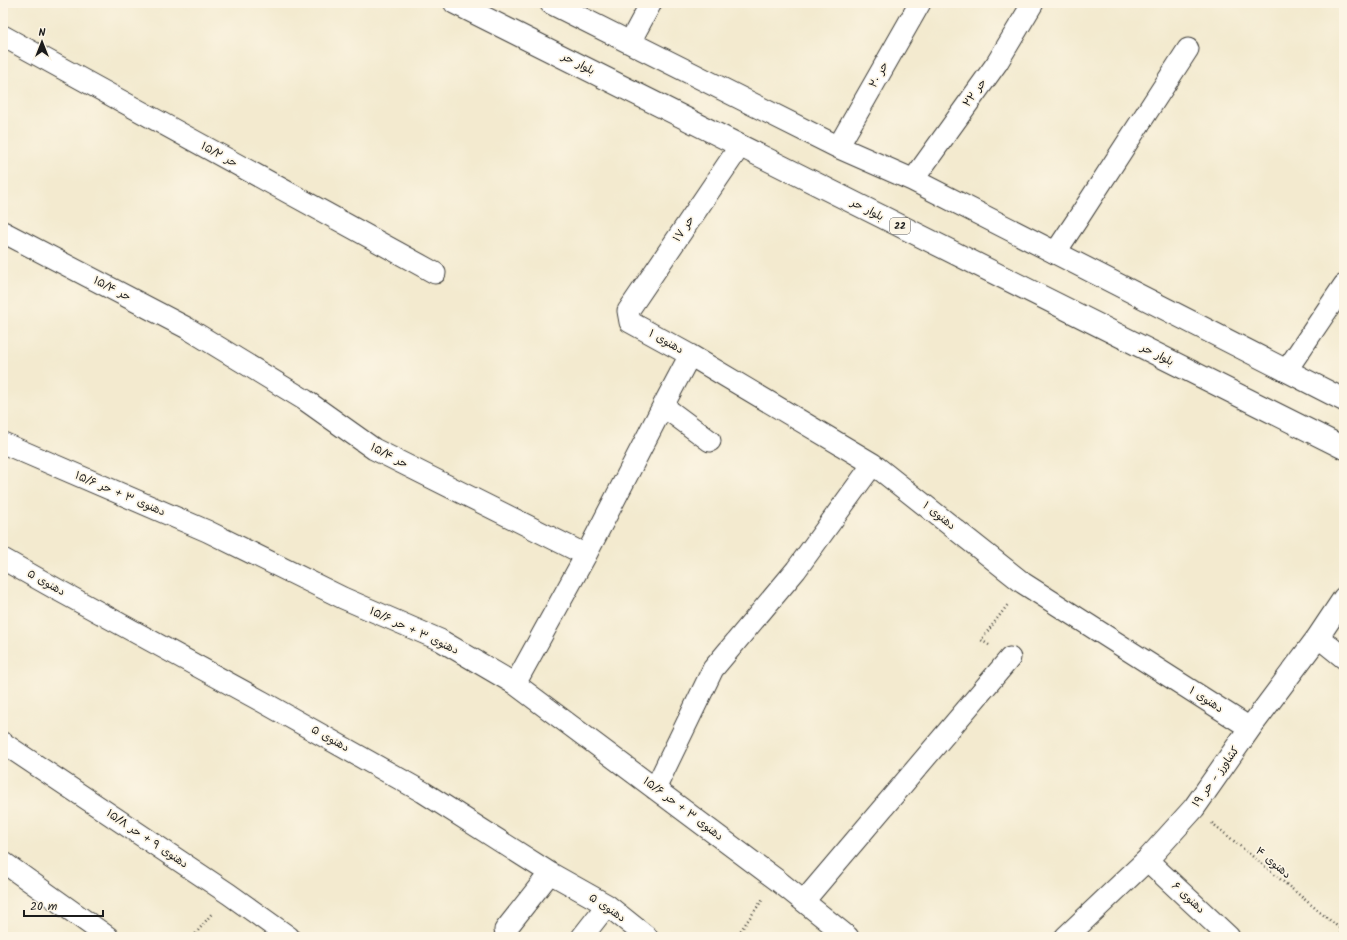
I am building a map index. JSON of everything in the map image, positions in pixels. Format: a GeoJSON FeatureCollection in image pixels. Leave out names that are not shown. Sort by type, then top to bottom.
{"type":"FeatureCollection","features":[{"type":"Feature","properties":{"kind":"main road","name":"بلوار حر"},"geometry":{"type":"LineString","coordinates":[[455,3],[1344,448]]}},
{"type":"Feature","properties":{"kind":"main road"},"geometry":{"type":"LineString","coordinates":[[551,3],[838,147],[913,180],[1344,400]]}},
{"type":"Feature","properties":{"kind":"main road","name":"کشاورز - حر ۱۹"},"geometry":{"type":"LineString","coordinates":[[1066,937],[1147,860],[1194,808],[1250,728],[1318,637],[1344,598]]}},
{"type":"Feature","properties":{"kind":"street"},"geometry":{"type":"LineString","coordinates":[[630,42],[651,3]]}},
{"type":"Feature","properties":{"kind":"street","name":"حر ۲۰"},"geometry":{"type":"LineString","coordinates":[[838,147],[920,3]]}},
{"type":"Feature","properties":{"kind":"street","name":"حر ۲۲"},"geometry":{"type":"LineString","coordinates":[[913,180],[997,63],[1033,3]]}},
{"type":"Feature","properties":{"kind":"street","name":"حر ۱۵/۲"},"geometry":{"type":"LineString","coordinates":[[3,36],[435,273]]}},
{"type":"Feature","properties":{"kind":"street"},"geometry":{"type":"LineString","coordinates":[[1055,253],[1082,214],[1188,48]]}},
{"type":"Feature","properties":{"kind":"street","name":"حر ۱۷"},"geometry":{"type":"LineString","coordinates":[[628,311],[740,146]]}},
{"type":"Feature","properties":{"kind":"street","name":"حر ۱۵/۴"},"geometry":{"type":"LineString","coordinates":[[3,232],[187,328],[305,400],[374,449],[586,555]]}},
{"type":"Feature","properties":{"kind":"street"},"geometry":{"type":"LineString","coordinates":[[1286,371],[1344,286]]}},
{"type":"Feature","properties":{"kind":"street","name":"دهنوی ۱"},"geometry":{"type":"LineString","coordinates":[[628,311],[630,322],[690,355],[873,464],[1023,583],[1250,728]]}},
{"type":"Feature","properties":{"kind":"street"},"geometry":{"type":"LineString","coordinates":[[515,684],[586,555],[662,406],[690,355]]}},
{"type":"Feature","properties":{"kind":"street"},"geometry":{"type":"LineString","coordinates":[[662,406],[710,441]]}},
{"type":"Feature","properties":{"kind":"street","name":"دهنوی ۳ + حر ۱۵/۶"},"geometry":{"type":"LineString","coordinates":[[3,443],[207,531],[343,598],[440,640],[515,684],[777,880],[848,937]]}},
{"type":"Feature","properties":{"kind":"street"},"geometry":{"type":"LineString","coordinates":[[656,789],[713,669],[796,570],[873,464]]}},
{"type":"Feature","properties":{"kind":"street","name":"دهنوی ۵"},"geometry":{"type":"LineString","coordinates":[[3,559],[416,788],[550,872],[607,905],[647,937]]}},
{"type":"Feature","properties":{"kind":"street"},"geometry":{"type":"LineString","coordinates":[[1318,637],[1344,658]]}},
{"type":"Feature","properties":{"kind":"street"},"geometry":{"type":"LineString","coordinates":[[804,901],[1010,658]]}},
{"type":"Feature","properties":{"kind":"street","name":"دهنوی ۹ + حر ۱۵/۸"},"geometry":{"type":"LineString","coordinates":[[3,743],[229,894],[289,937]]}},
{"type":"Feature","properties":{"kind":"street","name":"دهنوی ۶"},"geometry":{"type":"LineString","coordinates":[[1147,860],[1229,937]]}},
{"type":"Feature","properties":{"kind":"street"},"geometry":{"type":"LineString","coordinates":[[3,862],[108,937]]}},
{"type":"Feature","properties":{"kind":"street"},"geometry":{"type":"LineString","coordinates":[[505,930],[550,872]]}},
{"type":"Feature","properties":{"kind":"street"},"geometry":{"type":"LineString","coordinates":[[582,937],[607,905]]}},
{"type":"Feature","properties":{"kind":"path"},"geometry":{"type":"LineString","coordinates":[[1010,658],[982,640],[1023,583]]}},
{"type":"Feature","properties":{"kind":"path","name":"دهنوی ۴"},"geometry":{"type":"LineString","coordinates":[[1194,808],[1343,931]]}},
{"type":"Feature","properties":{"kind":"path"},"geometry":{"type":"LineString","coordinates":[[736,937],[777,880]]}},
{"type":"Feature","properties":{"kind":"path"},"geometry":{"type":"LineString","coordinates":[[193,937],[229,894]]}},
{"type":"Feature","properties":{"kind":"path"},"geometry":{"type":"LineString","coordinates":[[1337,937],[1343,931]]}}]}
